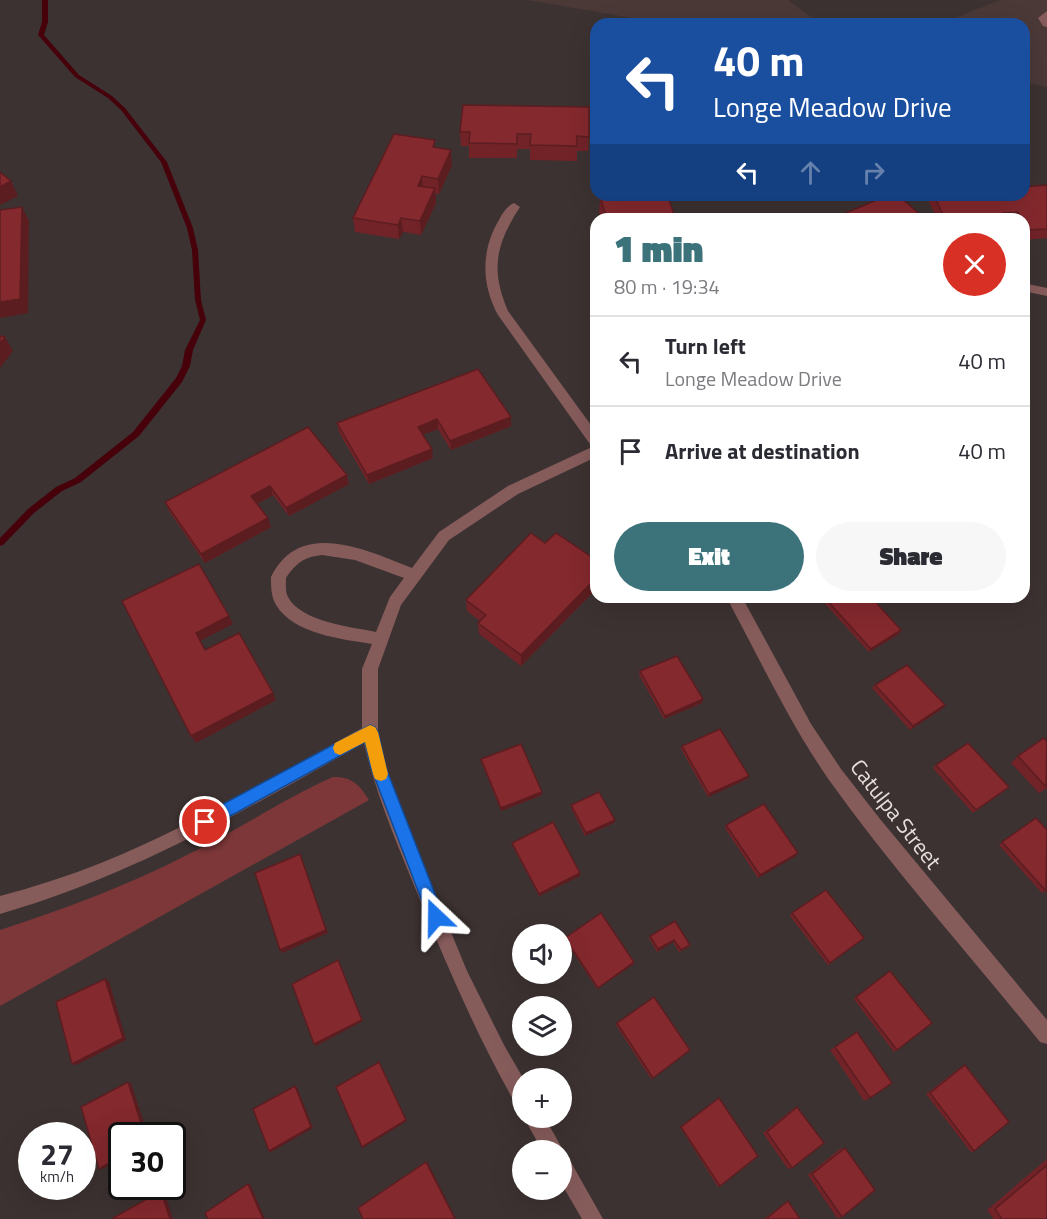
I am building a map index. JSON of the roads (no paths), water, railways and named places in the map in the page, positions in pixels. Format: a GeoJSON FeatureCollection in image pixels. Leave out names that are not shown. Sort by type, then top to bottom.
{"type":"FeatureCollection","features":[{"type":"Feature","properties":{"kind":"street"},"geometry":{"type":"LineString","coordinates":[[1047,14],[1043,18],[1047,24]]}},
{"type":"Feature","properties":{"kind":"street"},"geometry":{"type":"LineString","coordinates":[[514,207],[501,223],[491,258],[490,278],[495,297],[502,312],[590,435]]}},
{"type":"Feature","properties":{"kind":"street"},"geometry":{"type":"LineString","coordinates":[[1030,288],[1047,292]]}},
{"type":"Feature","properties":{"kind":"street"},"geometry":{"type":"LineString","coordinates":[[512,1078],[461,977],[378,768],[370,732],[370,669],[395,602],[444,536],[513,490],[590,454]]}},
{"type":"Feature","properties":{"kind":"street"},"geometry":{"type":"LineString","coordinates":[[381,639],[323,627],[291,613],[281,600],[278,578],[295,556],[322,548],[361,555],[415,576]]}},
{"type":"Feature","properties":{"kind":"street","name":"Catulpa Street"},"geometry":{"type":"LineString","coordinates":[[737,603],[786,695],[835,774],[873,825],[1047,1035]]}},
{"type":"Feature","properties":{"kind":"street"},"geometry":{"type":"LineString","coordinates":[[0,905],[42,893],[135,857],[184,833],[370,732]]}},
{"type":"Feature","properties":{"kind":"street"},"geometry":{"type":"LineString","coordinates":[[572,1183],[593,1219]]}},
{"type":"Feature","properties":{"kind":"waterway"},"geometry":{"type":"LineString","coordinates":[[0,543],[31,511],[59,489],[78,480],[136,434],[179,380],[186,366],[189,350],[203,320],[198,300],[195,250],[190,228],[164,162],[123,109],[110,97],[77,76],[41,35],[45,22],[45,0]]}}]}
